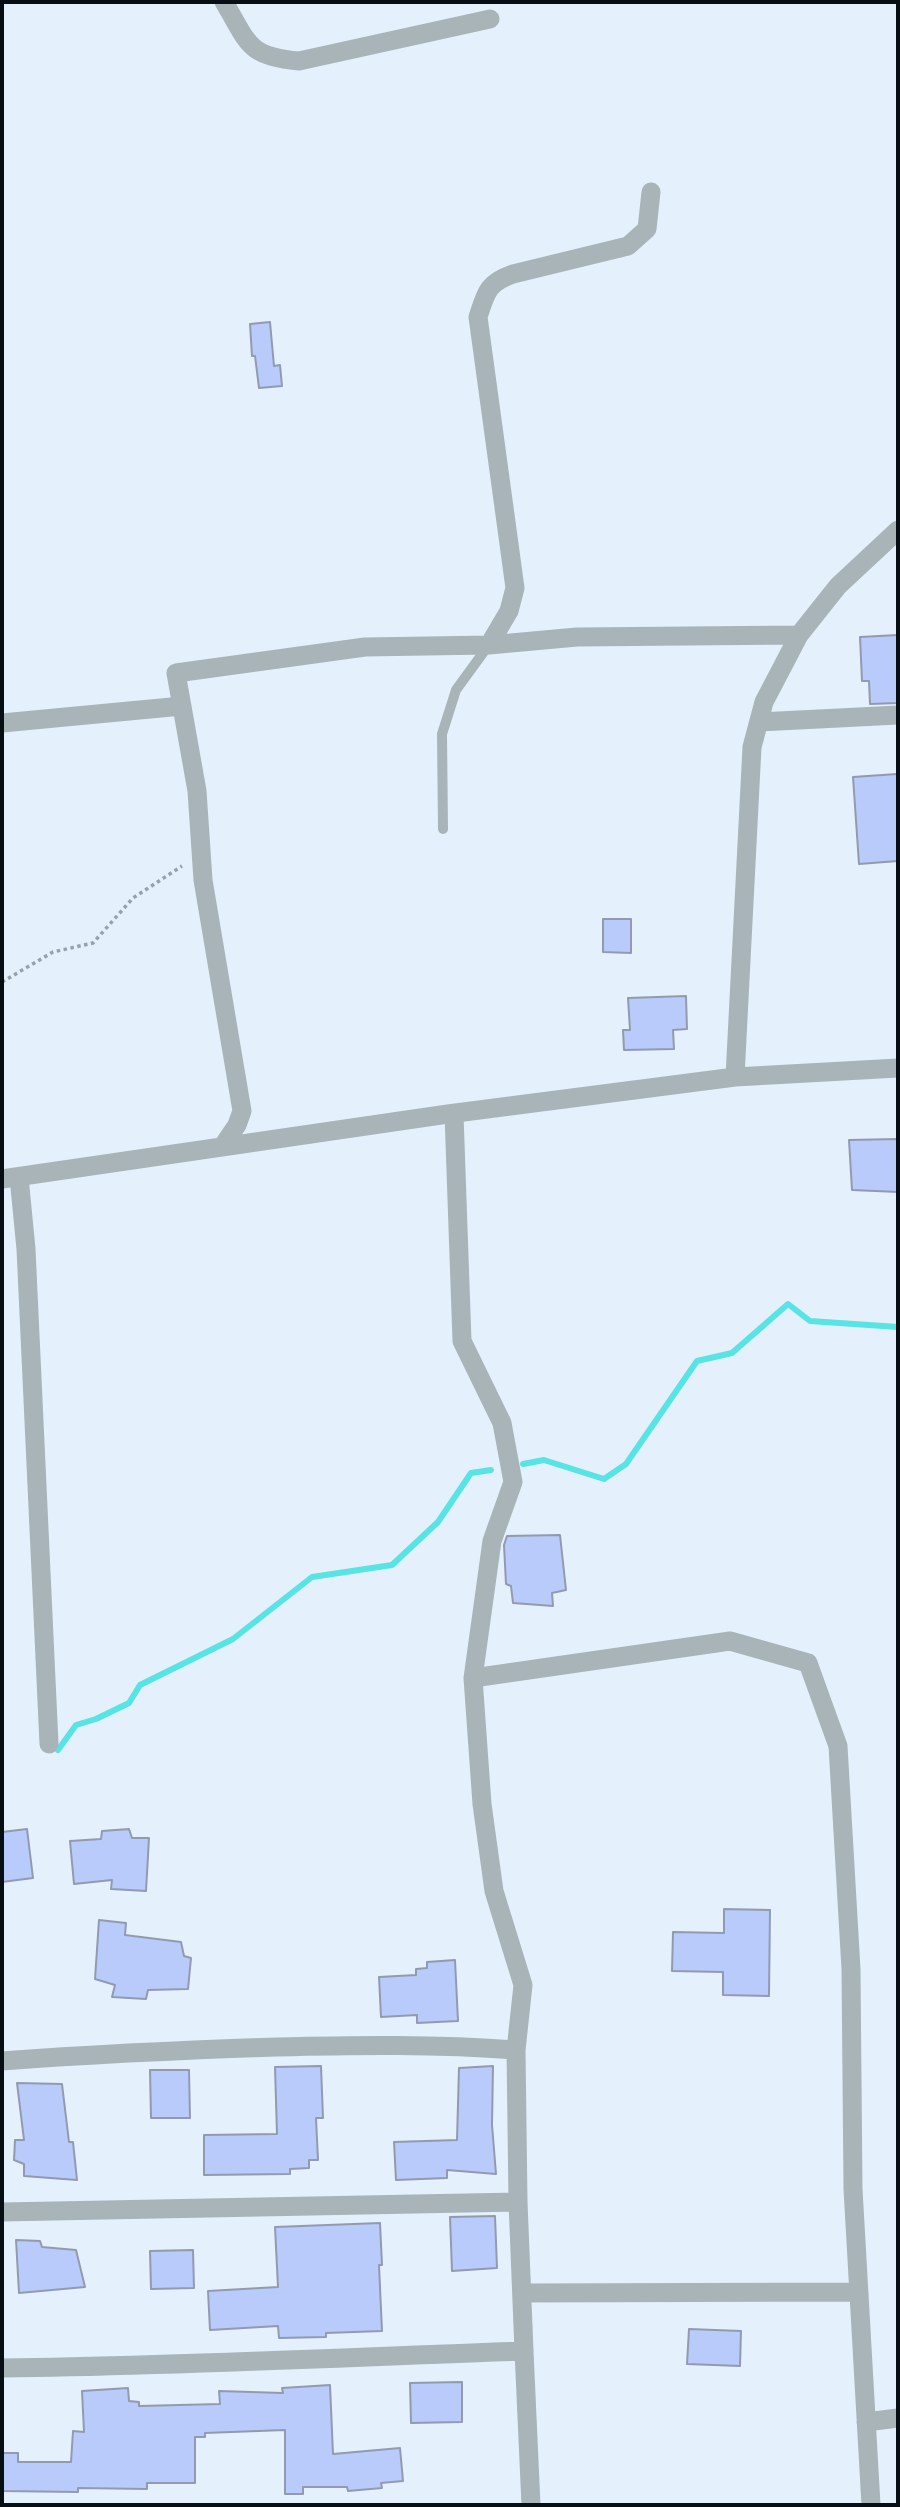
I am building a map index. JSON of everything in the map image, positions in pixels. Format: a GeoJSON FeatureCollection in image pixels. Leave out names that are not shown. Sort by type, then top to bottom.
{"type":"FeatureCollection","features":[{"type":"Feature","properties":{"kind":"street"},"geometry":{"type":"LineString","coordinates":[[224,2],[251,47],[272,59],[299,61],[490,19]]}},
{"type":"Feature","properties":{"kind":"street"},"geometry":{"type":"LineString","coordinates":[[489,645],[509,611],[515,588],[478,317],[486,289],[499,279],[513,274],[628,246],[647,229],[651,192]]}},
{"type":"Feature","properties":{"kind":"street"},"geometry":{"type":"LineString","coordinates":[[735,1077],[752,747],[764,702],[799,635],[838,586],[898,530]]}},
{"type":"Feature","properties":{"kind":"street"},"geometry":{"type":"LineString","coordinates":[[222,1147],[237,1125],[242,1111],[203,880],[197,792],[176,673],[365,647],[489,645],[577,636],[799,635]]}},
{"type":"Feature","properties":{"kind":"street"},"geometry":{"type":"LineString","coordinates":[[2,723],[182,706]]}},
{"type":"Feature","properties":{"kind":"street"},"geometry":{"type":"LineString","coordinates":[[759,722],[898,715]]}},
{"type":"Feature","properties":{"kind":"street"},"geometry":{"type":"LineString","coordinates":[[49,1744],[26,1249],[10,1178],[454,1114],[735,1077],[898,1068]]}},
{"type":"Feature","properties":{"kind":"street"},"geometry":{"type":"LineString","coordinates":[[454,1114],[462,1340],[502,1423],[513,1482],[492,1541],[473,1678],[482,1804],[494,1891],[523,1985],[516,2050],[531,2505]]}},
{"type":"Feature","properties":{"kind":"street"},"geometry":{"type":"LineString","coordinates":[[473,1678],[730,1641],[808,1663],[838,1746],[852,1969],[853,2189],[871,2505]]}},
{"type":"Feature","properties":{"kind":"street"},"geometry":{"type":"LineString","coordinates":[[2,2060],[130,2051],[348,2045],[444,2044],[516,2050]]}},
{"type":"Feature","properties":{"kind":"street"},"geometry":{"type":"LineString","coordinates":[[2,2211],[519,2202]]}},
{"type":"Feature","properties":{"kind":"street"},"geometry":{"type":"LineString","coordinates":[[522,2293],[859,2292]]}},
{"type":"Feature","properties":{"kind":"street"},"geometry":{"type":"LineString","coordinates":[[2,2368],[158,2367],[281,2359],[524,2351]]}},
{"type":"Feature","properties":{"kind":"street"},"geometry":{"type":"LineString","coordinates":[[866,2422],[898,2418]]}},
{"type":"Feature","properties":{"kind":"lane"},"geometry":{"type":"LineString","coordinates":[[443,829],[442,734],[456,690],[489,645]]}},
{"type":"Feature","properties":{"kind":"path"},"geometry":{"type":"LineString","coordinates":[[2,982],[53,952],[93,943],[133,898],[201,854]]}},
{"type":"Feature","properties":{"kind":"building"},"geometry":{"type":"Polygon","coordinates":[[[270,322],[274,366],[280,365],[282,386],[259,388],[255,356],[252,356],[250,324],[270,322]]]}},
{"type":"Feature","properties":{"kind":"building"},"geometry":{"type":"Polygon","coordinates":[[[898,635],[898,703],[870,704],[869,681],[862,681],[860,637],[898,635]]]}},
{"type":"Feature","properties":{"kind":"building"},"geometry":{"type":"Polygon","coordinates":[[[897,774],[898,861],[859,864],[853,777],[897,774]]]}},
{"type":"Feature","properties":{"kind":"building"},"geometry":{"type":"Polygon","coordinates":[[[603,919],[631,919],[631,953],[603,952],[603,919]]]}},
{"type":"Feature","properties":{"kind":"building"},"geometry":{"type":"Polygon","coordinates":[[[686,996],[687,1029],[673,1030],[674,1049],[624,1050],[623,1030],[630,1030],[628,998],[686,996]]]}},
{"type":"Feature","properties":{"kind":"building"},"geometry":{"type":"Polygon","coordinates":[[[898,1139],[898,1192],[852,1190],[849,1140],[898,1139]]]}},
{"type":"Feature","properties":{"kind":"building"},"geometry":{"type":"Polygon","coordinates":[[[560,1535],[566,1590],[552,1593],[553,1606],[513,1603],[511,1586],[506,1584],[504,1545],[507,1536],[560,1535]]]}},
{"type":"Feature","properties":{"kind":"building"},"geometry":{"type":"Polygon","coordinates":[[[27,1829],[33,1878],[2,1882],[2,1832],[27,1829]]]}},
{"type":"Feature","properties":{"kind":"building"},"geometry":{"type":"Polygon","coordinates":[[[129,1829],[132,1838],[149,1838],[146,1891],[111,1889],[112,1880],[74,1884],[70,1841],[101,1839],[102,1831],[129,1829]]]}},
{"type":"Feature","properties":{"kind":"building"},"geometry":{"type":"Polygon","coordinates":[[[724,1909],[770,1910],[769,1996],[723,1995],[723,1972],[672,1971],[673,1932],[724,1933],[724,1909]]]}},
{"type":"Feature","properties":{"kind":"building"},"geometry":{"type":"Polygon","coordinates":[[[99,1920],[126,1923],[125,1935],[181,1942],[184,1956],[191,1958],[188,1989],[148,1990],[146,1999],[112,1997],[115,1985],[95,1979],[99,1920]]]}},
{"type":"Feature","properties":{"kind":"building"},"geometry":{"type":"Polygon","coordinates":[[[455,1960],[458,2021],[417,2023],[417,2015],[381,2017],[379,1977],[416,1975],[416,1969],[427,1968],[427,1962],[455,1960]]]}},
{"type":"Feature","properties":{"kind":"building"},"geometry":{"type":"Polygon","coordinates":[[[321,2066],[323,2118],[316,2118],[318,2160],[309,2160],[309,2168],[290,2169],[290,2174],[204,2175],[204,2135],[277,2134],[275,2067],[321,2066]]]}},
{"type":"Feature","properties":{"kind":"building"},"geometry":{"type":"Polygon","coordinates":[[[493,2066],[492,2125],[496,2174],[447,2170],[447,2178],[396,2180],[394,2142],[457,2140],[459,2068],[493,2066]]]}},
{"type":"Feature","properties":{"kind":"building"},"geometry":{"type":"Polygon","coordinates":[[[150,2070],[189,2070],[190,2118],[151,2118],[150,2070]]]}},
{"type":"Feature","properties":{"kind":"building"},"geometry":{"type":"Polygon","coordinates":[[[17,2083],[62,2084],[77,2180],[24,2176],[24,2164],[14,2160],[15,2140],[24,2140],[17,2083]]]}},
{"type":"Feature","properties":{"kind":"building"},"geometry":{"type":"Polygon","coordinates":[[[495,2216],[497,2268],[452,2271],[450,2217],[495,2216]]]}},
{"type":"Feature","properties":{"kind":"building"},"geometry":{"type":"Polygon","coordinates":[[[380,2223],[382,2331],[326,2333],[326,2337],[279,2338],[278,2326],[210,2330],[208,2291],[278,2287],[275,2227],[380,2223]]]}},
{"type":"Feature","properties":{"kind":"building"},"geometry":{"type":"Polygon","coordinates":[[[16,2240],[40,2241],[42,2247],[76,2250],[85,2287],[19,2293],[16,2240]]]}},
{"type":"Feature","properties":{"kind":"building"},"geometry":{"type":"Polygon","coordinates":[[[193,2250],[194,2288],[151,2289],[150,2251],[193,2250]]]}},
{"type":"Feature","properties":{"kind":"building"},"geometry":{"type":"Polygon","coordinates":[[[689,2329],[741,2331],[740,2366],[687,2364],[689,2329]]]}},
{"type":"Feature","properties":{"kind":"building"},"geometry":{"type":"Polygon","coordinates":[[[462,2382],[462,2422],[411,2423],[410,2383],[462,2382]]]}},
{"type":"Feature","properties":{"kind":"building"},"geometry":{"type":"Polygon","coordinates":[[[330,2385],[333,2454],[400,2448],[403,2481],[381,2483],[382,2488],[348,2491],[347,2487],[303,2487],[303,2494],[285,2494],[285,2430],[205,2433],[205,2437],[195,2437],[195,2483],[147,2483],[147,2489],[78,2488],[78,2492],[2,2491],[2,2453],[18,2453],[18,2462],[71,2462],[73,2431],[84,2432],[82,2391],[128,2388],[129,2401],[139,2402],[139,2406],[220,2404],[219,2391],[283,2393],[282,2388],[330,2385]]]}},
{"type":"Feature","properties":{"kind":"waterway"},"geometry":{"type":"LineString","coordinates":[[523,1464],[544,1460],[604,1479],[626,1464],[697,1361],[732,1353],[788,1304],[810,1321],[898,1327]]}},
{"type":"Feature","properties":{"kind":"waterway"},"geometry":{"type":"LineString","coordinates":[[58,1750],[76,1725],[96,1719],[129,1703],[140,1685],[233,1639],[312,1577],[392,1565],[438,1522],[471,1473],[491,1470]]}}]}
